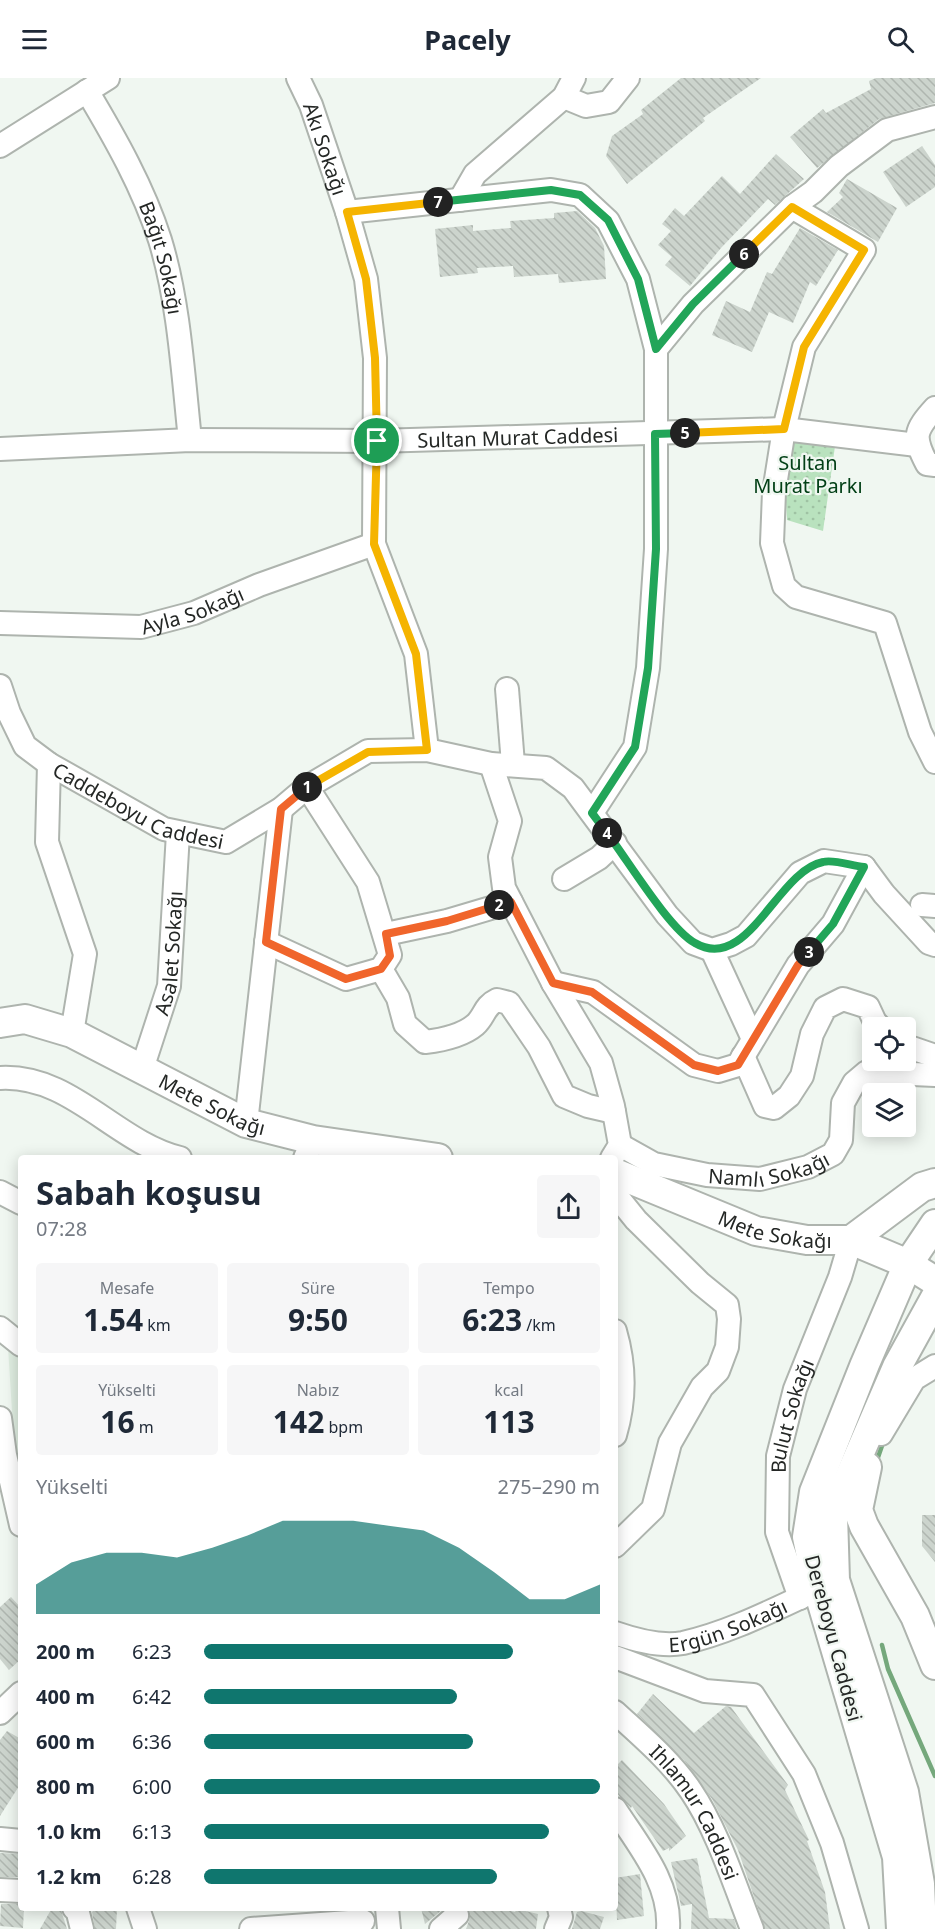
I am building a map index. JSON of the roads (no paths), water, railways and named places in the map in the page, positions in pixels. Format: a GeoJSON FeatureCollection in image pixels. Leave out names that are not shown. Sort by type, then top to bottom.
{"type":"FeatureCollection","features":[{"type":"Feature","properties":{"kind":"main road","name":"Mete Sokağı"},"geometry":{"type":"LineString","coordinates":[[0,1023],[25,1019],[72,1033],[246,1123],[309,1149],[395,1155]]}},
{"type":"Feature","properties":{"kind":"main road","name":"Mete Sokağı"},"geometry":{"type":"LineString","coordinates":[[618,1174],[756,1231],[807,1240],[851,1240],[908,1264],[935,1281]]}},
{"type":"Feature","properties":{"kind":"main road"},"geometry":{"type":"LineString","coordinates":[[851,1240],[922,1187],[935,1183]]}},
{"type":"Feature","properties":{"kind":"main road"},"geometry":{"type":"LineString","coordinates":[[879,1219],[932,1236]]}},
{"type":"Feature","properties":{"kind":"main road","name":"Dereboyu Caddesi"},"geometry":{"type":"LineString","coordinates":[[900,1929],[897,1857],[818,1589],[807,1537],[814,1492],[908,1264],[932,1236]]}},
{"type":"Feature","properties":{"kind":"main road","name":"Dereboyu Caddesi"},"geometry":{"type":"LineString","coordinates":[[922,1929],[920,1884],[904,1792],[818,1589],[833,1515],[890,1383],[935,1298]]}},
{"type":"Feature","properties":{"kind":"main road"},"geometry":{"type":"LineString","coordinates":[[890,1383],[870,1454],[858,1510],[864,1526],[915,1616],[935,1665]]}},
{"type":"Feature","properties":{"kind":"main road"},"geometry":{"type":"LineString","coordinates":[[819,1479],[833,1515],[915,1616]]}},
{"type":"Feature","properties":{"kind":"main road"},"geometry":{"type":"LineString","coordinates":[[818,1589],[843,1562],[852,1558],[863,1559],[874,1564]]}},
{"type":"Feature","properties":{"kind":"street"},"geometry":{"type":"LineString","coordinates":[[0,146],[108,78]]}},
{"type":"Feature","properties":{"kind":"street","name":"Akı Sokağı"},"geometry":{"type":"LineString","coordinates":[[298,78],[347,212],[366,279],[375,358],[377,441],[374,544],[416,654],[427,750]]}},
{"type":"Feature","properties":{"kind":"street"},"geometry":{"type":"LineString","coordinates":[[460,200],[475,174],[569,87],[586,106],[609,102],[628,78]]}},
{"type":"Feature","properties":{"kind":"street","name":"Bağıt Sokağı"},"geometry":{"type":"LineString","coordinates":[[87,91],[125,155],[160,240],[179,332],[190,440]]}},
{"type":"Feature","properties":{"kind":"street"},"geometry":{"type":"LineString","coordinates":[[656,349],[693,304],[792,207],[813,192],[839,166],[887,130],[935,117]]}},
{"type":"Feature","properties":{"kind":"street"},"geometry":{"type":"LineString","coordinates":[[347,212],[551,190],[580,195],[608,220],[638,279],[656,349],[656,549],[648,668],[635,747],[592,813]]}},
{"type":"Feature","properties":{"kind":"street"},"geometry":{"type":"LineString","coordinates":[[792,207],[864,250],[804,347],[784,429],[774,492],[772,543],[784,586],[796,597],[885,623],[920,732],[935,762]]}},
{"type":"Feature","properties":{"kind":"street"},"geometry":{"type":"LineString","coordinates":[[926,458],[918,426],[935,408]]}},
{"type":"Feature","properties":{"kind":"street","name":"Sultan Murat Caddesi"},"geometry":{"type":"LineString","coordinates":[[0,449],[190,440],[377,441],[784,429],[926,458]]}},
{"type":"Feature","properties":{"kind":"street","name":"Ayla Sokağı"},"geometry":{"type":"LineString","coordinates":[[0,623],[141,627],[194,613],[259,585],[374,544]]}},
{"type":"Feature","properties":{"kind":"street","name":"Caddeboyu Caddesi"},"geometry":{"type":"LineString","coordinates":[[0,686],[9,713],[25,746],[49,764],[164,829],[226,842],[281,809],[307,787],[368,752],[427,750],[502,764],[546,768],[573,788],[667,915],[693,943],[712,950]]}},
{"type":"Feature","properties":{"kind":"street"},"geometry":{"type":"LineString","coordinates":[[507,689],[502,764],[510,821],[500,857],[504,888],[553,983],[601,1063],[614,1112],[616,1152]]}},
{"type":"Feature","properties":{"kind":"street"},"geometry":{"type":"LineString","coordinates":[[49,764],[48,843],[85,954],[72,1033]]}},
{"type":"Feature","properties":{"kind":"street"},"geometry":{"type":"LineString","coordinates":[[266,942],[346,979],[381,969],[390,956],[386,934],[368,882],[307,787]]}},
{"type":"Feature","properties":{"kind":"street"},"geometry":{"type":"LineString","coordinates":[[246,1123],[281,809]]}},
{"type":"Feature","properties":{"kind":"street","name":"Asalet Sokağı"},"geometry":{"type":"LineString","coordinates":[[142,1069],[170,986],[178,833]]}},
{"type":"Feature","properties":{"kind":"street"},"geometry":{"type":"LineString","coordinates":[[564,879],[599,858],[615,843]]}},
{"type":"Feature","properties":{"kind":"street"},"geometry":{"type":"LineString","coordinates":[[873,1017],[868,1007],[843,999],[825,1008],[812,1034],[802,1076],[789,1096],[774,1108],[765,1106],[748,1048],[712,950],[746,936],[800,873],[824,861],[864,867],[884,894],[929,944],[935,945]]}},
{"type":"Feature","properties":{"kind":"street"},"geometry":{"type":"LineString","coordinates":[[553,983],[592,992],[694,1065],[718,1071],[738,1065],[798,965],[833,924],[864,867]]}},
{"type":"Feature","properties":{"kind":"street"},"geometry":{"type":"LineString","coordinates":[[386,934],[447,921],[511,902]]}},
{"type":"Feature","properties":{"kind":"street"},"geometry":{"type":"LineString","coordinates":[[381,969],[398,998],[405,1024],[425,1042],[447,1039],[476,1024],[487,1005],[497,1000],[509,1004],[539,1047],[564,1096],[588,1106],[614,1112]]}},
{"type":"Feature","properties":{"kind":"street"},"geometry":{"type":"LineString","coordinates":[[916,1049],[935,1056]]}},
{"type":"Feature","properties":{"kind":"street","name":"Namlı Sokağı"},"geometry":{"type":"LineString","coordinates":[[616,1152],[654,1164],[707,1175],[760,1179],[808,1167],[833,1154],[842,1140],[843,1103],[854,1083],[867,1072],[935,1075]]}},
{"type":"Feature","properties":{"kind":"street"},"geometry":{"type":"LineString","coordinates":[[0,1078],[39,1082],[66,1093],[122,1130],[167,1155]]}},
{"type":"Feature","properties":{"kind":"street"},"geometry":{"type":"LineString","coordinates":[[0,1192],[18,1201]]}},
{"type":"Feature","properties":{"kind":"street"},"geometry":{"type":"LineString","coordinates":[[618,1198],[636,1220],[700,1283],[727,1305],[729,1319],[727,1347],[718,1371],[702,1387],[670,1443],[653,1509],[618,1543]]}},
{"type":"Feature","properties":{"kind":"street","name":"Bulut Sokağı"},"geometry":{"type":"LineString","coordinates":[[818,1589],[777,1532],[778,1456],[795,1389],[840,1277],[851,1240]]}},
{"type":"Feature","properties":{"kind":"street"},"geometry":{"type":"LineString","coordinates":[[0,1328],[18,1343]]}},
{"type":"Feature","properties":{"kind":"street"},"geometry":{"type":"LineString","coordinates":[[618,1340],[622,1353],[623,1380],[618,1414]]}},
{"type":"Feature","properties":{"kind":"street"},"geometry":{"type":"LineString","coordinates":[[870,1454],[897,1403],[914,1379],[935,1366]]}},
{"type":"Feature","properties":{"kind":"street"},"geometry":{"type":"LineString","coordinates":[[0,1418],[5,1455],[18,1512]]}},
{"type":"Feature","properties":{"kind":"street","name":"Ergün Sokağı"},"geometry":{"type":"LineString","coordinates":[[618,1634],[636,1640],[681,1644],[774,1612],[818,1589]]}},
{"type":"Feature","properties":{"kind":"street"},"geometry":{"type":"LineString","coordinates":[[618,1658],[705,1691],[753,1695],[804,1774],[832,1843],[857,1929]]}},
{"type":"Feature","properties":{"kind":"street"},"geometry":{"type":"LineString","coordinates":[[6,1711],[18,1687]]}},
{"type":"Feature","properties":{"kind":"street"},"geometry":{"type":"LineString","coordinates":[[6,1711],[18,1697]]}},
{"type":"Feature","properties":{"kind":"street","name":"Ihlamur Caddesi"},"geometry":{"type":"LineString","coordinates":[[618,1715],[660,1754],[692,1791],[718,1845],[752,1929]]}},
{"type":"Feature","properties":{"kind":"street","name":"Ihlamur Caddesi"},"geometry":{"type":"LineString","coordinates":[[618,1732],[650,1763],[685,1803],[738,1929]]}},
{"type":"Feature","properties":{"kind":"street"},"geometry":{"type":"LineString","coordinates":[[618,1814],[655,1870],[669,1910],[668,1929]]}},
{"type":"Feature","properties":{"kind":"street"},"geometry":{"type":"LineString","coordinates":[[0,1839],[18,1841]]}},
{"type":"Feature","properties":{"kind":"street"},"geometry":{"type":"LineString","coordinates":[[0,1890],[18,1891]]}},
{"type":"Feature","properties":{"kind":"street"},"geometry":{"type":"LineString","coordinates":[[78,1911],[82,1929]]}},
{"type":"Feature","properties":{"kind":"street"},"geometry":{"type":"LineString","coordinates":[[139,1911],[145,1929]]}},
{"type":"Feature","properties":{"kind":"street"},"geometry":{"type":"LineString","coordinates":[[387,1911],[389,1929]]}},
{"type":"Feature","properties":{"kind":"street"},"geometry":{"type":"LineString","coordinates":[[441,1929],[457,1915],[456,1911]]}},
{"type":"Feature","properties":{"kind":"street"},"geometry":{"type":"LineString","coordinates":[[556,1929],[561,1917],[560,1911]]}},
{"type":"Feature","properties":{"kind":"street"},"geometry":{"type":"LineString","coordinates":[[251,1929],[363,1921]]}},
{"type":"Feature","properties":{"kind":"waterway"},"geometry":{"type":"LineString","coordinates":[[876,1463],[884,1440]]}},
{"type":"Feature","properties":{"kind":"waterway"},"geometry":{"type":"LineString","coordinates":[[882,1645],[888,1669],[935,1776]]}},
{"type":"Feature","properties":{"kind":"park label","name":"Sultan Murat Parkı"},"geometry":{"type":"Point","coordinates":[808,474]}}]}
